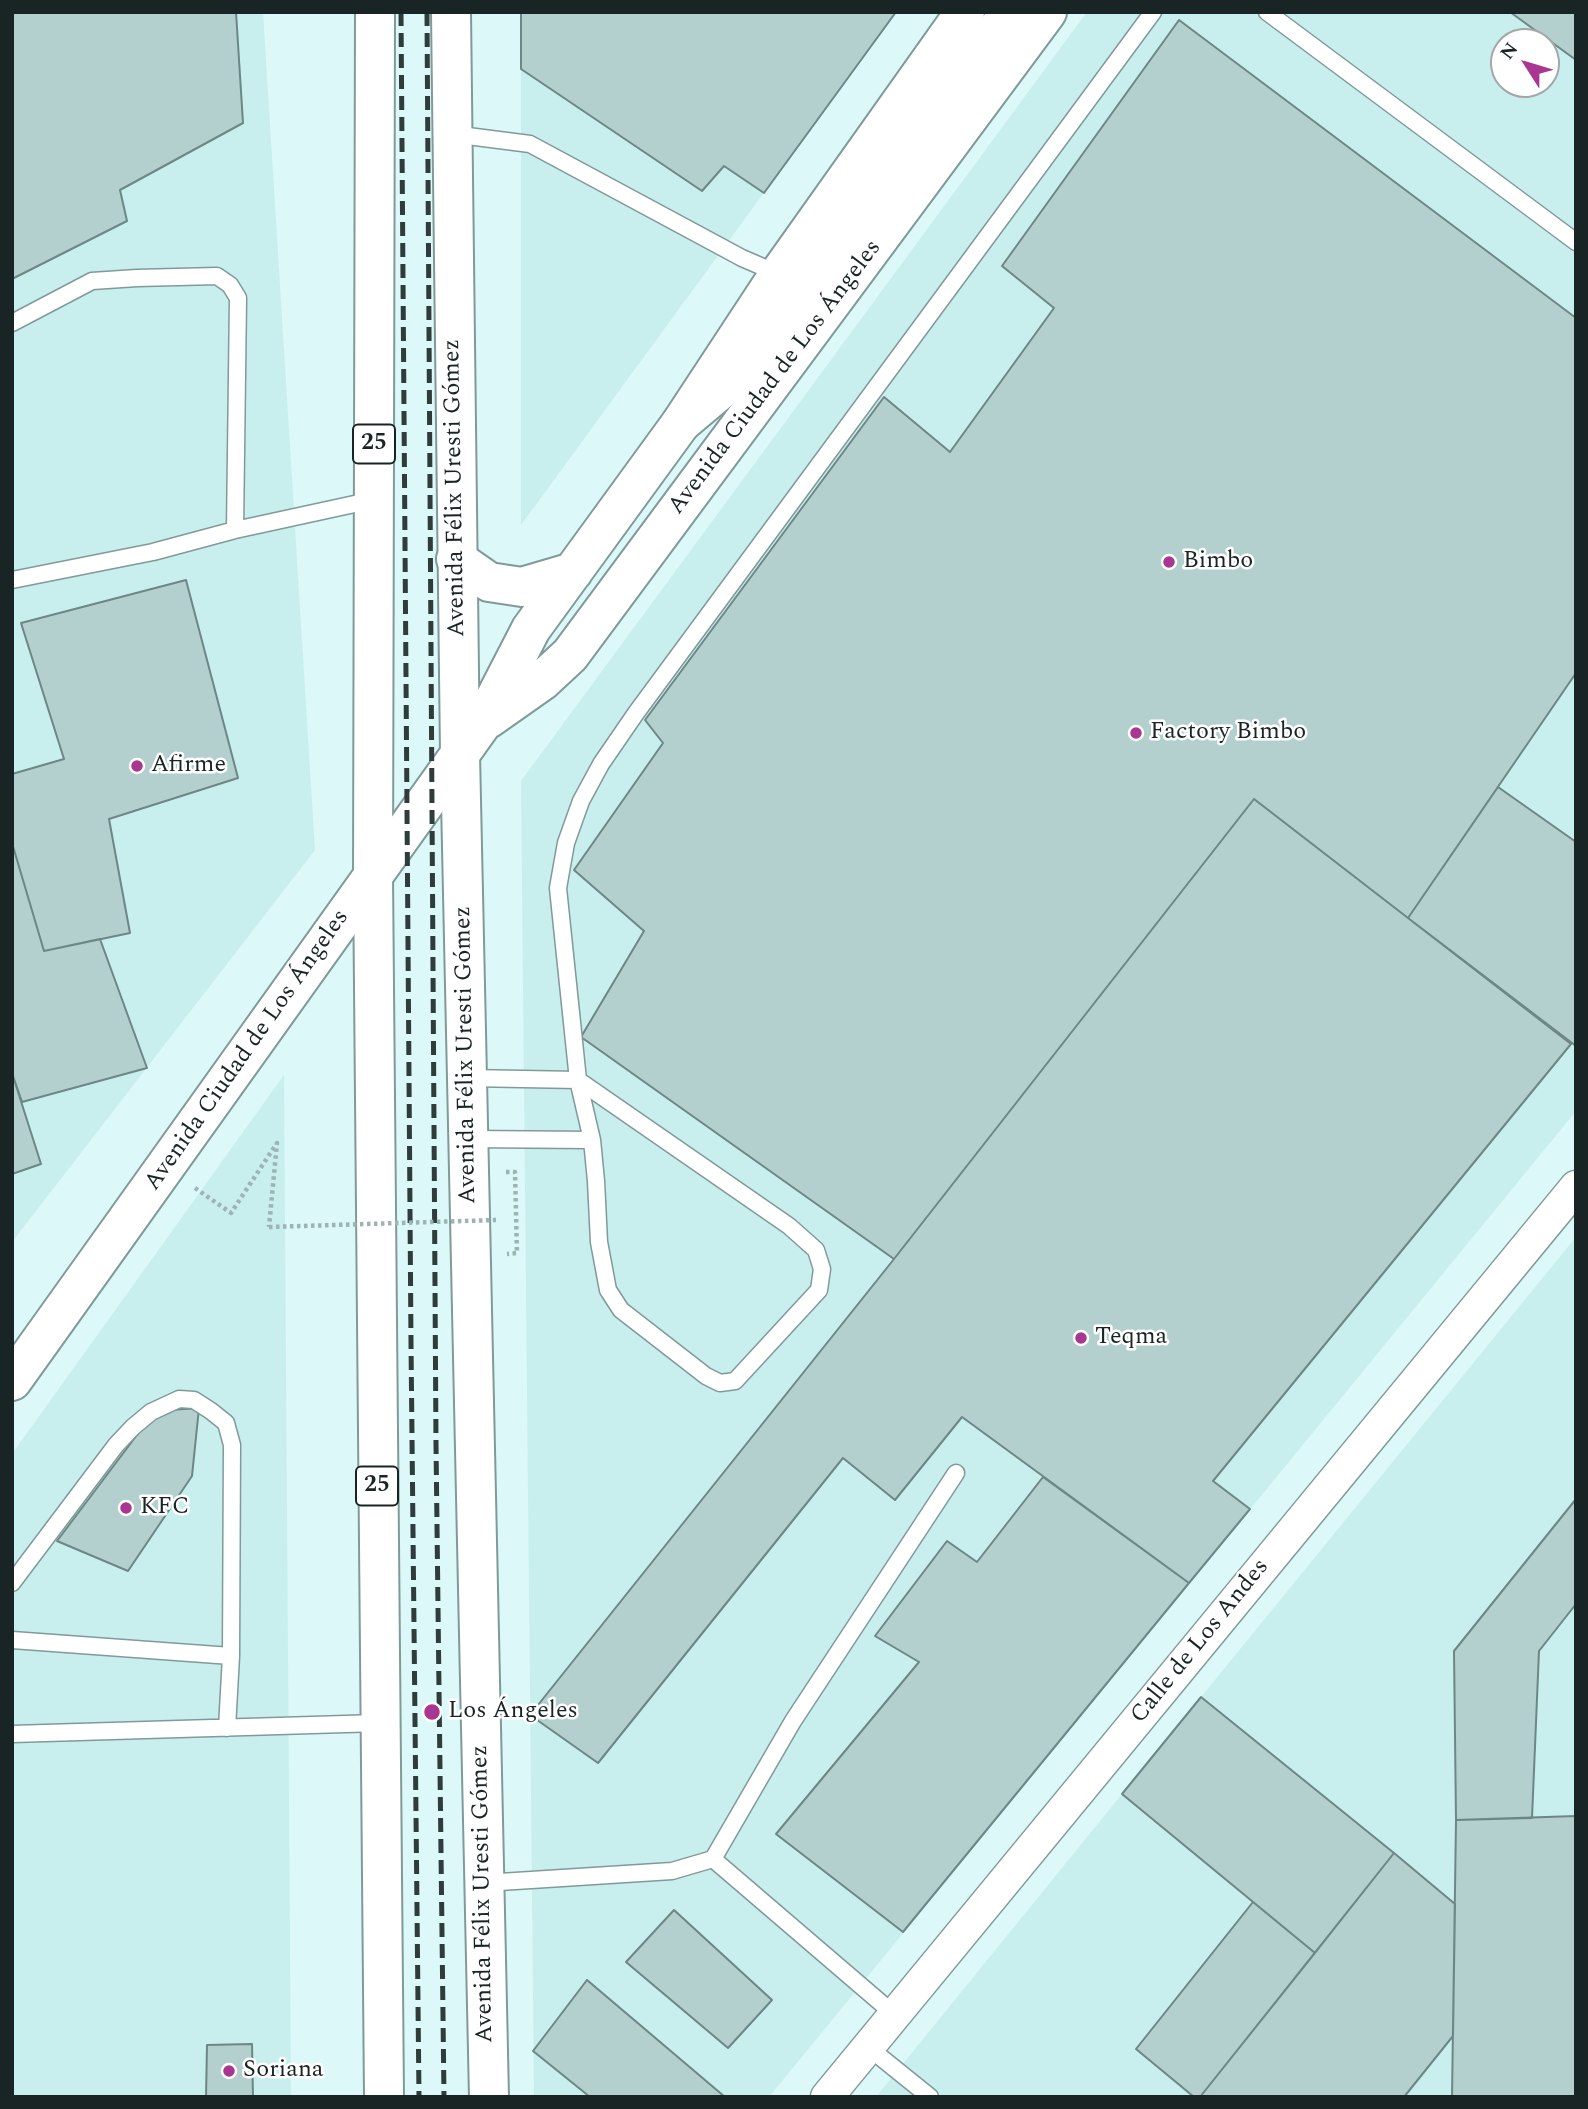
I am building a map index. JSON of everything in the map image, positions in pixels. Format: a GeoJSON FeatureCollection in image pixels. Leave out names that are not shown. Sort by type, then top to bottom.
{"type":"FeatureCollection","features":[{"type":"Feature","properties":{"kind":"main road","name":"25"},"geometry":{"type":"LineString","coordinates":[[375,12],[373,876],[384,2097]]}},
{"type":"Feature","properties":{"kind":"main road","name":"Avenida Félix Uresti Gómez"},"geometry":{"type":"LineString","coordinates":[[451,12],[456,559],[489,2097]]}},
{"type":"Feature","properties":{"kind":"main road","name":"Avenida Ciudad de Los Ángeles"},"geometry":{"type":"LineString","coordinates":[[12,1381],[483,722],[531,629],[681,423],[779,274],[965,12]]}},
{"type":"Feature","properties":{"kind":"main road"},"geometry":{"type":"LineString","coordinates":[[681,423],[731,381],[772,335],[1010,12]]}},
{"type":"Feature","properties":{"kind":"main road","name":"Avenida Ciudad de Los Ángeles"},"geometry":{"type":"LineString","coordinates":[[483,722],[542,681],[570,655],[1047,12]]}},
{"type":"Feature","properties":{"kind":"main road"},"geometry":{"type":"LineString","coordinates":[[456,559],[488,582],[522,587],[573,572]]}},
{"type":"Feature","properties":{"kind":"street","name":"Calle de Los Andes"},"geometry":{"type":"LineString","coordinates":[[827,2097],[1576,1187]]}},
{"type":"Feature","properties":{"kind":"lane"},"geometry":{"type":"LineString","coordinates":[[467,1078],[578,1080],[789,1226],[816,1250],[822,1269],[819,1290],[735,1381],[720,1383],[706,1376],[621,1310],[608,1290],[599,1242],[592,1140],[578,1080],[558,888],[566,843],[601,764],[699,626],[1153,12]]}},
{"type":"Feature","properties":{"kind":"lane"},"geometry":{"type":"LineString","coordinates":[[1267,12],[1576,242]]}},
{"type":"Feature","properties":{"kind":"lane"},"geometry":{"type":"LineString","coordinates":[[452,134],[530,144],[742,258],[779,274]]}},
{"type":"Feature","properties":{"kind":"lane"},"geometry":{"type":"LineString","coordinates":[[12,323],[92,281],[216,276],[230,285],[238,298],[235,530]]}},
{"type":"Feature","properties":{"kind":"lane"},"geometry":{"type":"LineString","coordinates":[[12,580],[153,552],[235,530],[373,500]]}},
{"type":"Feature","properties":{"kind":"lane"},"geometry":{"type":"LineString","coordinates":[[468,1139],[592,1140]]}},
{"type":"Feature","properties":{"kind":"lane"},"geometry":{"type":"LineString","coordinates":[[12,1583],[116,1445],[133,1427],[151,1412],[179,1399],[194,1400],[226,1423],[232,1445],[231,1656],[227,1728]]}},
{"type":"Feature","properties":{"kind":"lane"},"geometry":{"type":"LineString","coordinates":[[484,1883],[672,1871],[713,1859],[793,1721],[956,1473]]}},
{"type":"Feature","properties":{"kind":"lane"},"geometry":{"type":"LineString","coordinates":[[12,1640],[231,1656]]}},
{"type":"Feature","properties":{"kind":"lane"},"geometry":{"type":"LineString","coordinates":[[12,1734],[379,1723]]}},
{"type":"Feature","properties":{"kind":"lane"},"geometry":{"type":"LineString","coordinates":[[713,1859],[895,2015]]}},
{"type":"Feature","properties":{"kind":"lane"},"geometry":{"type":"LineString","coordinates":[[868,2047],[930,2097]]}},
{"type":"Feature","properties":{"kind":"path"},"geometry":{"type":"LineString","coordinates":[[166,1168],[230,1213],[277,1143],[269,1227],[496,1220]]}},
{"type":"Feature","properties":{"kind":"shaded area"},"geometry":{"type":"Polygon","coordinates":[[[12,12],[263,12],[315,850],[12,1242],[12,12]]]}},
{"type":"Feature","properties":{"kind":"shaded area"},"geometry":{"type":"Polygon","coordinates":[[[521,12],[896,12],[521,525],[521,12]]]}},
{"type":"Feature","properties":{"kind":"shaded area"},"geometry":{"type":"Polygon","coordinates":[[[1087,12],[1576,12],[1576,1111],[769,2097],[534,2097],[521,781],[1087,12]]]}},
{"type":"Feature","properties":{"kind":"shaded area"},"geometry":{"type":"Polygon","coordinates":[[[284,1075],[291,2097],[12,2097],[12,1454],[284,1075]]]}},
{"type":"Feature","properties":{"kind":"shaded area"},"geometry":{"type":"Polygon","coordinates":[[[1576,1237],[1576,2097],[876,2097],[1122,1794],[1576,1237]]]}},
{"type":"Feature","properties":{"kind":"building"},"geometry":{"type":"Polygon","coordinates":[[[12,12],[236,12],[243,123],[120,190],[127,221],[12,279],[12,12]]]}},
{"type":"Feature","properties":{"kind":"building"},"geometry":{"type":"Polygon","coordinates":[[[521,12],[896,12],[764,193],[724,166],[702,191],[521,69],[521,12]]]}},
{"type":"Feature","properties":{"kind":"building"},"geometry":{"type":"Polygon","coordinates":[[[1510,12],[1576,12],[1576,60],[1560,48],[1560,28],[1532,28],[1510,12]]]}},
{"type":"Feature","properties":{"kind":"building","name":"Bimbo"},"geometry":{"type":"Polygon","coordinates":[[[1179,20],[1576,318],[1576,673],[1408,918],[1254,799],[894,1259],[581,1037],[644,931],[574,870],[663,743],[645,720],[884,397],[950,452],[1054,308],[1002,266],[1179,20]]]}},
{"type":"Feature","properties":{"kind":"building","name":"Afirme"},"geometry":{"type":"Polygon","coordinates":[[[186,580],[238,778],[109,819],[130,933],[44,951],[12,843],[12,774],[64,759],[21,623],[186,580]]]}},
{"type":"Feature","properties":{"kind":"building"},"geometry":{"type":"Polygon","coordinates":[[[1498,787],[1576,842],[1576,1046],[1408,918],[1498,787]]]}},
{"type":"Feature","properties":{"kind":"building","name":"Teqma"},"geometry":{"type":"Polygon","coordinates":[[[1254,799],[1571,1044],[1213,1481],[1250,1509],[1189,1583],[962,1417],[895,1500],[843,1458],[598,1763],[530,1715],[894,1259],[1254,799]]]}},
{"type":"Feature","properties":{"kind":"building"},"geometry":{"type":"Polygon","coordinates":[[[12,843],[44,951],[100,939],[147,1068],[22,1102],[12,1073],[12,843]]]}},
{"type":"Feature","properties":{"kind":"building"},"geometry":{"type":"Polygon","coordinates":[[[12,1073],[41,1164],[12,1174],[12,1073]]]}},
{"type":"Feature","properties":{"kind":"building","name":"KFC"},"geometry":{"type":"Polygon","coordinates":[[[199,1408],[192,1476],[128,1571],[57,1541],[155,1411],[199,1408]]]}},
{"type":"Feature","properties":{"kind":"building"},"geometry":{"type":"Polygon","coordinates":[[[1043,1477],[1189,1583],[903,1932],[776,1834],[919,1662],[875,1636],[947,1541],[977,1562],[1043,1477]]]}},
{"type":"Feature","properties":{"kind":"building"},"geometry":{"type":"Polygon","coordinates":[[[1576,1499],[1576,1604],[1539,1651],[1532,1818],[1456,1820],[1454,1651],[1576,1499]]]}},
{"type":"Feature","properties":{"kind":"building"},"geometry":{"type":"Polygon","coordinates":[[[1201,1697],[1394,1853],[1315,1953],[1122,1794],[1201,1697]]]}},
{"type":"Feature","properties":{"kind":"building"},"geometry":{"type":"Polygon","coordinates":[[[1576,1816],[1576,2097],[1452,2097],[1456,1820],[1576,1816]]]}},
{"type":"Feature","properties":{"kind":"building"},"geometry":{"type":"Polygon","coordinates":[[[1394,1853],[1455,1904],[1453,2036],[1404,2097],[1200,2097],[1394,1853]]]}},
{"type":"Feature","properties":{"kind":"building"},"geometry":{"type":"Polygon","coordinates":[[[1253,1902],[1315,1953],[1200,2097],[1194,2097],[1136,2049],[1253,1902]]]}},
{"type":"Feature","properties":{"kind":"building"},"geometry":{"type":"Polygon","coordinates":[[[674,1910],[772,2000],[728,2048],[626,1962],[674,1910]]]}},
{"type":"Feature","properties":{"kind":"building"},"geometry":{"type":"Polygon","coordinates":[[[587,1980],[725,2097],[590,2097],[533,2051],[587,1980]]]}},
{"type":"Feature","properties":{"kind":"building","name":"Soriana"},"geometry":{"type":"Polygon","coordinates":[[[252,2044],[253,2097],[206,2097],[207,2045],[252,2044]]]}},
{"type":"Feature","properties":{"kind":"railway"},"geometry":{"type":"LineString","coordinates":[[401,12],[419,2097]]}},
{"type":"Feature","properties":{"kind":"railway"},"geometry":{"type":"LineString","coordinates":[[427,12],[436,1444],[444,2097]]}},
{"type":"Feature","properties":{"kind":"place","name":"Bimbo"},"geometry":{"type":"Point","coordinates":[1169,562]}},
{"type":"Feature","properties":{"kind":"place","name":"Factory Bimbo"},"geometry":{"type":"Point","coordinates":[1136,733]}},
{"type":"Feature","properties":{"kind":"place","name":"Afirme"},"geometry":{"type":"Point","coordinates":[137,766]}},
{"type":"Feature","properties":{"kind":"place","name":"Teqma"},"geometry":{"type":"Point","coordinates":[1081,1338]}},
{"type":"Feature","properties":{"kind":"place","name":"KFC"},"geometry":{"type":"Point","coordinates":[126,1508]}},
{"type":"Feature","properties":{"kind":"place","name":"Los Ángeles"},"geometry":{"type":"Point","coordinates":[432,1712]}},
{"type":"Feature","properties":{"kind":"place","name":"Soriana"},"geometry":{"type":"Point","coordinates":[229,2071]}}]}
